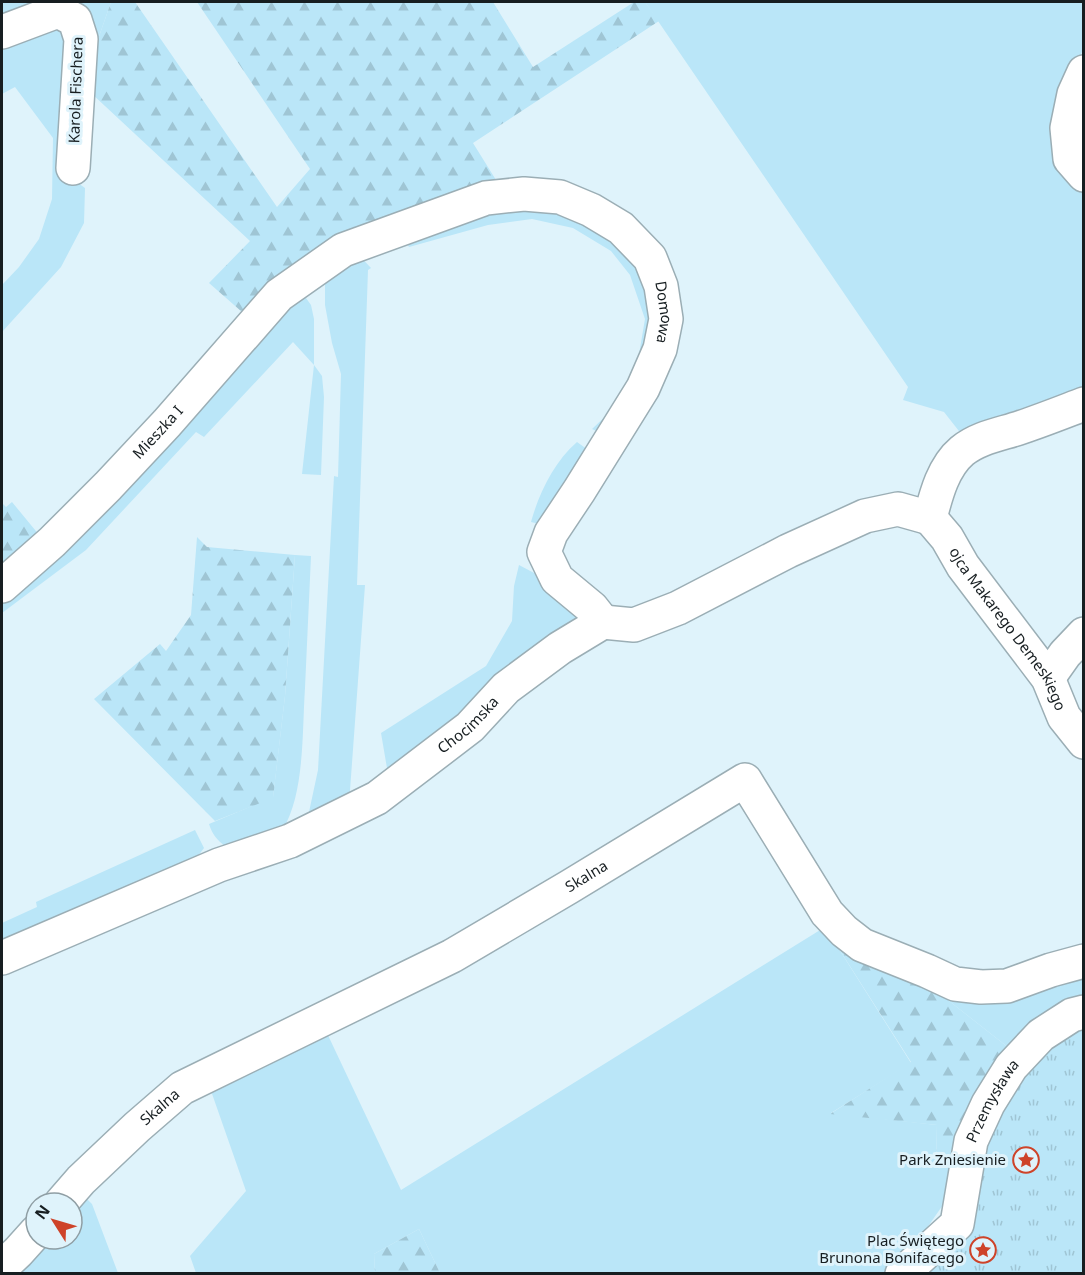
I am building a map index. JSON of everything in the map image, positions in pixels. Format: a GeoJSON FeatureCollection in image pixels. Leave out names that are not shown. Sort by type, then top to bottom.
{"type":"FeatureCollection","features":[{"type":"Feature","properties":{"kind":"street","name":"Karola Fischera"},"geometry":{"type":"LineString","coordinates":[[2,32],[57,11],[75,20],[81,39],[73,168]]}},
{"type":"Feature","properties":{"kind":"street"},"geometry":{"type":"LineString","coordinates":[[1083,72],[1074,94],[1067,128],[1070,159],[1083,175]]}},
{"type":"Feature","properties":{"kind":"street","name":"Domowa"},"geometry":{"type":"LineString","coordinates":[[309,274],[342,250],[486,198],[524,194],[560,197],[591,210],[621,228],[650,258],[661,286],[666,319],[660,349],[643,388],[551,532],[544,552],[557,579],[592,608],[603,622]]}},
{"type":"Feature","properties":{"kind":"street","name":"Mieszka I"},"geometry":{"type":"LineString","coordinates":[[2,586],[52,542],[108,486],[167,423],[279,295],[309,274]]}},
{"type":"Feature","properties":{"kind":"street"},"geometry":{"type":"LineString","coordinates":[[603,622],[634,625],[678,608],[788,551],[865,516],[898,509],[930,518],[935,497],[944,478],[962,451],[984,439],[1083,404]]}},
{"type":"Feature","properties":{"kind":"street","name":"ojca Makarego Demeskiego"},"geometry":{"type":"LineString","coordinates":[[930,518],[947,538],[963,566],[1048,678],[1064,717],[1083,742]]}},
{"type":"Feature","properties":{"kind":"street","name":"Chocimska"},"geometry":{"type":"LineString","coordinates":[[2,958],[219,865],[290,841],[377,798],[470,728],[506,688],[560,648],[603,622]]}},
{"type":"Feature","properties":{"kind":"street"},"geometry":{"type":"LineString","coordinates":[[1048,678],[1083,634]]}},
{"type":"Feature","properties":{"kind":"street","name":"Skalna"},"geometry":{"type":"LineString","coordinates":[[71,1191],[137,1127],[182,1088],[452,956],[745,780],[827,913],[844,931],[862,945],[955,984],[981,987],[1007,986],[1083,961]]}},
{"type":"Feature","properties":{"kind":"street","name":"Przemysława"},"geometry":{"type":"LineString","coordinates":[[902,1274],[957,1224],[971,1141],[988,1104],[1011,1067],[1041,1035],[1083,1012]]}},
{"type":"Feature","properties":{"kind":"street"},"geometry":{"type":"LineString","coordinates":[[2,1267],[24,1245]]}},
{"type":"Feature","properties":{"kind":"green space"},"geometry":{"type":"Polygon","coordinates":[[[2,2],[54,2],[2,15],[2,2]]]}},
{"type":"Feature","properties":{"kind":"green space"},"geometry":{"type":"Polygon","coordinates":[[[71,2],[111,2],[95,48],[71,2]]]}},
{"type":"Feature","properties":{"kind":"green space"},"geometry":{"type":"Polygon","coordinates":[[[111,2],[135,2],[277,207],[310,169],[197,2],[493,2],[533,67],[634,2],[645,2],[659,21],[473,143],[496,180],[349,230],[295,269],[250,319],[209,283],[250,241],[91,93],[95,48],[111,2]]]}},
{"type":"Feature","properties":{"kind":"green space"},"geometry":{"type":"Polygon","coordinates":[[[645,2],[1083,2],[1083,49],[1064,100],[1083,182],[1083,393],[966,440],[944,412],[903,400],[908,387],[645,2]]]}},
{"type":"Feature","properties":{"kind":"green space"},"geometry":{"type":"Polygon","coordinates":[[[66,21],[64,173],[85,188],[84,223],[61,267],[2,332],[2,285],[19,267],[39,239],[52,199],[53,138],[15,87],[2,94],[2,44],[66,21]]]}},
{"type":"Feature","properties":{"kind":"green space"},"geometry":{"type":"Polygon","coordinates":[[[517,205],[591,216],[648,276],[653,349],[601,433],[592,429],[611,411],[636,372],[645,319],[630,275],[611,251],[573,228],[532,219],[488,225],[409,247],[402,234],[517,205]]]}},
{"type":"Feature","properties":{"kind":"green space"},"geometry":{"type":"Polygon","coordinates":[[[356,252],[371,268],[368,270],[357,585],[365,585],[349,804],[314,820],[309,812],[318,770],[334,476],[338,477],[341,374],[325,305],[325,284],[330,272],[356,252]]]}},
{"type":"Feature","properties":{"kind":"green space"},"geometry":{"type":"Polygon","coordinates":[[[301,295],[311,305],[314,319],[314,365],[293,342],[204,437],[196,432],[86,550],[2,613],[2,602],[35,573],[301,295]]]}},
{"type":"Feature","properties":{"kind":"green space"},"geometry":{"type":"Polygon","coordinates":[[[314,365],[322,376],[324,397],[321,475],[302,474],[314,365]]]}},
{"type":"Feature","properties":{"kind":"green space"},"geometry":{"type":"Polygon","coordinates":[[[577,442],[591,452],[548,526],[531,522],[538,500],[554,468],[577,442]]]}},
{"type":"Feature","properties":{"kind":"green space"},"geometry":{"type":"Polygon","coordinates":[[[12,502],[40,536],[2,570],[2,503],[6,507],[12,502]]]}},
{"type":"Feature","properties":{"kind":"green space"},"geometry":{"type":"Polygon","coordinates":[[[197,537],[207,547],[295,555],[285,696],[273,798],[215,821],[94,699],[160,644],[166,651],[191,615],[197,537]]]}},
{"type":"Feature","properties":{"kind":"green space"},"geometry":{"type":"Polygon","coordinates":[[[295,555],[311,556],[301,762],[295,799],[282,831],[225,846],[215,836],[209,824],[273,797],[285,696],[295,555]]]}},
{"type":"Feature","properties":{"kind":"green space"},"geometry":{"type":"Polygon","coordinates":[[[519,565],[553,583],[582,620],[388,774],[381,733],[486,666],[512,621],[514,586],[519,565]]]}},
{"type":"Feature","properties":{"kind":"green space"},"geometry":{"type":"Polygon","coordinates":[[[195,830],[204,848],[198,856],[2,946],[2,923],[37,907],[36,902],[195,830]]]}},
{"type":"Feature","properties":{"kind":"green space"},"geometry":{"type":"Polygon","coordinates":[[[825,927],[911,1063],[831,1113],[937,1125],[936,1170],[957,1161],[945,1202],[922,1235],[884,1273],[440,1273],[419,1229],[374,1254],[375,1273],[196,1273],[190,1256],[246,1191],[210,1088],[326,1031],[401,1190],[825,927]]]}},
{"type":"Feature","properties":{"kind":"green space"},"geometry":{"type":"Polygon","coordinates":[[[825,927],[916,975],[1009,1048],[957,1161],[936,1170],[937,1125],[830,1114],[911,1062],[825,927]]]}},
{"type":"Feature","properties":{"kind":"green space"},"geometry":{"type":"Polygon","coordinates":[[[1083,970],[1083,999],[1009,1048],[916,975],[1083,970]]]}},
{"type":"Feature","properties":{"kind":"green space","name":"Park Zniesienie"},"geometry":{"type":"Polygon","coordinates":[[[1083,1012],[1083,1273],[902,1274],[957,1224],[988,1104],[1083,1012]]]}},
{"type":"Feature","properties":{"kind":"green space"},"geometry":{"type":"Polygon","coordinates":[[[84,1196],[92,1204],[118,1273],[13,1274],[35,1251],[84,1251],[84,1196]]]}},
{"type":"Feature","properties":{"kind":"green space"},"geometry":{"type":"Polygon","coordinates":[[[419,1229],[440,1273],[375,1273],[374,1254],[419,1229]]]}},
{"type":"Feature","properties":{"kind":"place","name":"Park Zniesienie"},"geometry":{"type":"Point","coordinates":[1026,1160]}},
{"type":"Feature","properties":{"kind":"place","name":"Plac Świętego Brunona Bonifacego"},"geometry":{"type":"Point","coordinates":[983,1250]}}]}
